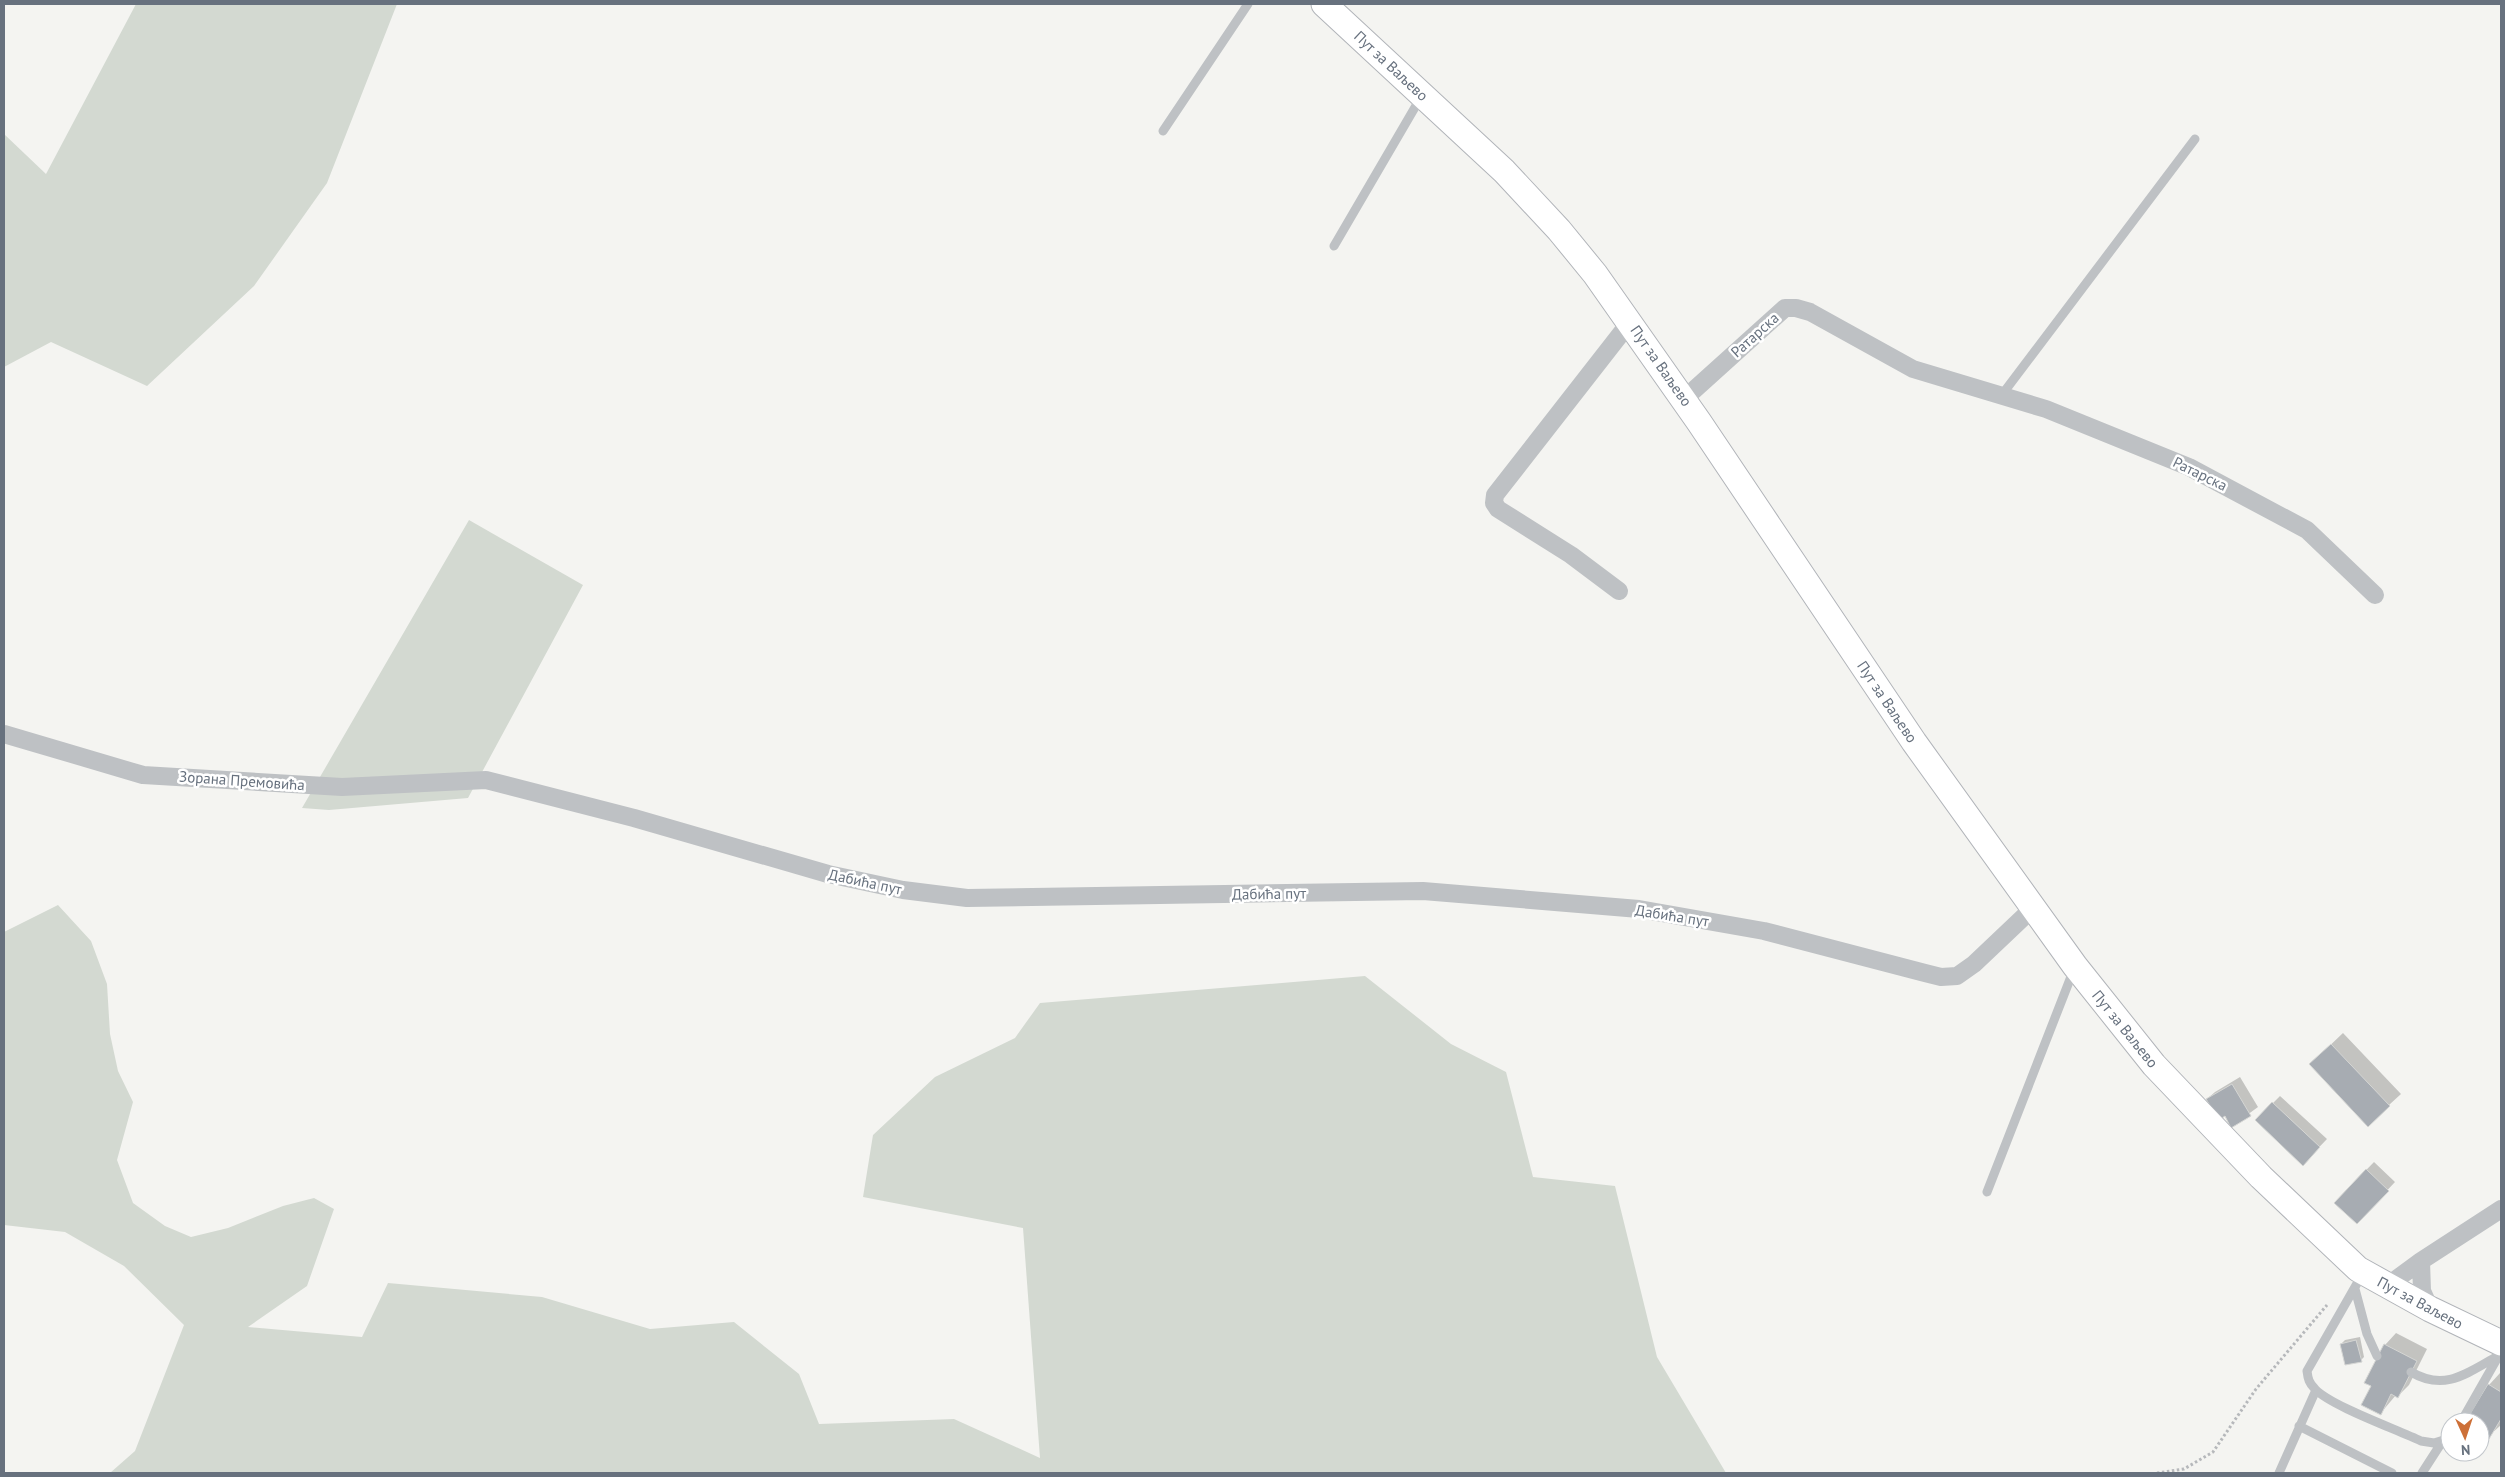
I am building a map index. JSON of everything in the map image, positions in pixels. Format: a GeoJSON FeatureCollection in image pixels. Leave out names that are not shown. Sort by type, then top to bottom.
{"type":"FeatureCollection","features":[{"type":"Feature","properties":{"kind":"main road","name":"Пут за Ваљево"},"geometry":{"type":"LineString","coordinates":[[1326,4],[1524,191],[1595,274],[1684,399],[1889,706],[2032,909],[2130,1038],[2173,1086],[2261,1177],[2334,1248],[2359,1281],[2387,1286],[2500,1350]]}},
{"type":"Feature","properties":{"kind":"street","name":"Ратарска"},"geometry":{"type":"LineString","coordinates":[[1684,399],[1785,308],[1796,308],[1810,312],[1914,370],[2046,409],[2198,472],[2307,530],[2375,594]]}},
{"type":"Feature","properties":{"kind":"street"},"geometry":{"type":"LineString","coordinates":[[1619,591],[1571,555],[1498,509],[1494,503],[1495,495],[1630,322]]}},
{"type":"Feature","properties":{"kind":"street","name":"Зорана Премовића"},"geometry":{"type":"LineString","coordinates":[[4,734],[143,774],[342,787],[486,780]]}},
{"type":"Feature","properties":{"kind":"street","name":"Дабића пут"},"geometry":{"type":"LineString","coordinates":[[486,780],[634,818],[828,874],[903,890],[966,898],[1423,891],[1639,909],[1764,931],[1925,973],[1950,977],[1966,971],[2032,909]]}},
{"type":"Feature","properties":{"kind":"street"},"geometry":{"type":"LineString","coordinates":[[2387,1286],[2421,1261],[2501,1209]]}},
{"type":"Feature","properties":{"kind":"street"},"geometry":{"type":"LineString","coordinates":[[2421,1261],[2422,1291],[2430,1309]]}},
{"type":"Feature","properties":{"kind":"lane"},"geometry":{"type":"LineString","coordinates":[[1163,131],[1248,4]]}},
{"type":"Feature","properties":{"kind":"lane"},"geometry":{"type":"LineString","coordinates":[[1334,246],[1422,94]]}},
{"type":"Feature","properties":{"kind":"lane"},"geometry":{"type":"LineString","coordinates":[[2001,396],[2195,139]]}},
{"type":"Feature","properties":{"kind":"lane"},"geometry":{"type":"LineString","coordinates":[[1987,1192],[2075,966]]}},
{"type":"Feature","properties":{"kind":"lane"},"geometry":{"type":"LineString","coordinates":[[2359,1281],[2367,1334],[2377,1356]]}},
{"type":"Feature","properties":{"kind":"lane"},"geometry":{"type":"LineString","coordinates":[[2359,1281],[2307,1371],[2309,1382],[2316,1390],[2332,1400],[2421,1441],[2434,1443],[2440,1442]]}},
{"type":"Feature","properties":{"kind":"lane"},"geometry":{"type":"LineString","coordinates":[[2411,1372],[2423,1379],[2438,1382],[2459,1377],[2500,1350]]}},
{"type":"Feature","properties":{"kind":"lane"},"geometry":{"type":"LineString","coordinates":[[2466,1412],[2500,1350]]}},
{"type":"Feature","properties":{"kind":"lane"},"geometry":{"type":"LineString","coordinates":[[2279,1473],[2316,1390]]}},
{"type":"Feature","properties":{"kind":"lane"},"geometry":{"type":"LineString","coordinates":[[2299,1426],[2392,1473]]}},
{"type":"Feature","properties":{"kind":"lane"},"geometry":{"type":"LineString","coordinates":[[2422,1473],[2440,1448]]}},
{"type":"Feature","properties":{"kind":"path"},"geometry":{"type":"LineString","coordinates":[[2158,1473],[2184,1468],[2213,1452],[2256,1390],[2331,1301]]}},
{"type":"Feature","properties":{"kind":"shaded area"},"geometry":{"type":"Polygon","coordinates":[[[136,4],[397,4],[327,183],[254,286],[147,386],[51,342],[4,367],[4,134],[46,174],[136,4]]]}},
{"type":"Feature","properties":{"kind":"shaded area"},"geometry":{"type":"Polygon","coordinates":[[[469,520],[583,585],[468,798],[329,810],[302,808],[469,520]]]}},
{"type":"Feature","properties":{"kind":"shaded area"},"geometry":{"type":"Polygon","coordinates":[[[58,905],[91,941],[107,984],[110,1034],[118,1071],[133,1102],[117,1160],[133,1203],[165,1226],[191,1237],[228,1228],[283,1206],[314,1198],[334,1209],[307,1286],[248,1327],[362,1337],[388,1283],[542,1297],[650,1329],[734,1322],[799,1374],[819,1424],[954,1419],[1040,1458],[1023,1228],[863,1197],[873,1135],[935,1077],[1015,1038],[1040,1003],[1365,976],[1451,1044],[1506,1072],[1533,1177],[1615,1186],[1657,1357],[1726,1473],[110,1473],[135,1451],[184,1325],[124,1266],[65,1232],[4,1225],[4,932],[58,905]]]}},
{"type":"Feature","properties":{"kind":"building"},"geometry":{"type":"Polygon","coordinates":[[[2331,1044],[2390,1106],[2368,1127],[2309,1064],[2331,1044]]]}},
{"type":"Feature","properties":{"kind":"building"},"geometry":{"type":"Polygon","coordinates":[[[2232,1084],[2251,1116],[2231,1128],[2225,1116],[2219,1120],[2206,1099],[2232,1084]]]}},
{"type":"Feature","properties":{"kind":"building"},"geometry":{"type":"Polygon","coordinates":[[[2272,1102],[2320,1147],[2303,1166],[2255,1120],[2272,1102]]]}},
{"type":"Feature","properties":{"kind":"building"},"geometry":{"type":"Polygon","coordinates":[[[2366,1169],[2389,1191],[2357,1224],[2334,1203],[2366,1169]]]}},
{"type":"Feature","properties":{"kind":"building"},"geometry":{"type":"Polygon","coordinates":[[[2356,1340],[2362,1362],[2345,1365],[2340,1344],[2356,1340]]]}},
{"type":"Feature","properties":{"kind":"building"},"geometry":{"type":"Polygon","coordinates":[[[2384,1344],[2417,1361],[2398,1398],[2391,1394],[2381,1415],[2361,1405],[2371,1386],[2364,1383],[2384,1344]]]}},
{"type":"Feature","properties":{"kind":"building"},"geometry":{"type":"Polygon","coordinates":[[[2488,1384],[2501,1392],[2501,1419],[2490,1437],[2490,1412],[2471,1412],[2488,1384]]]}}]}
